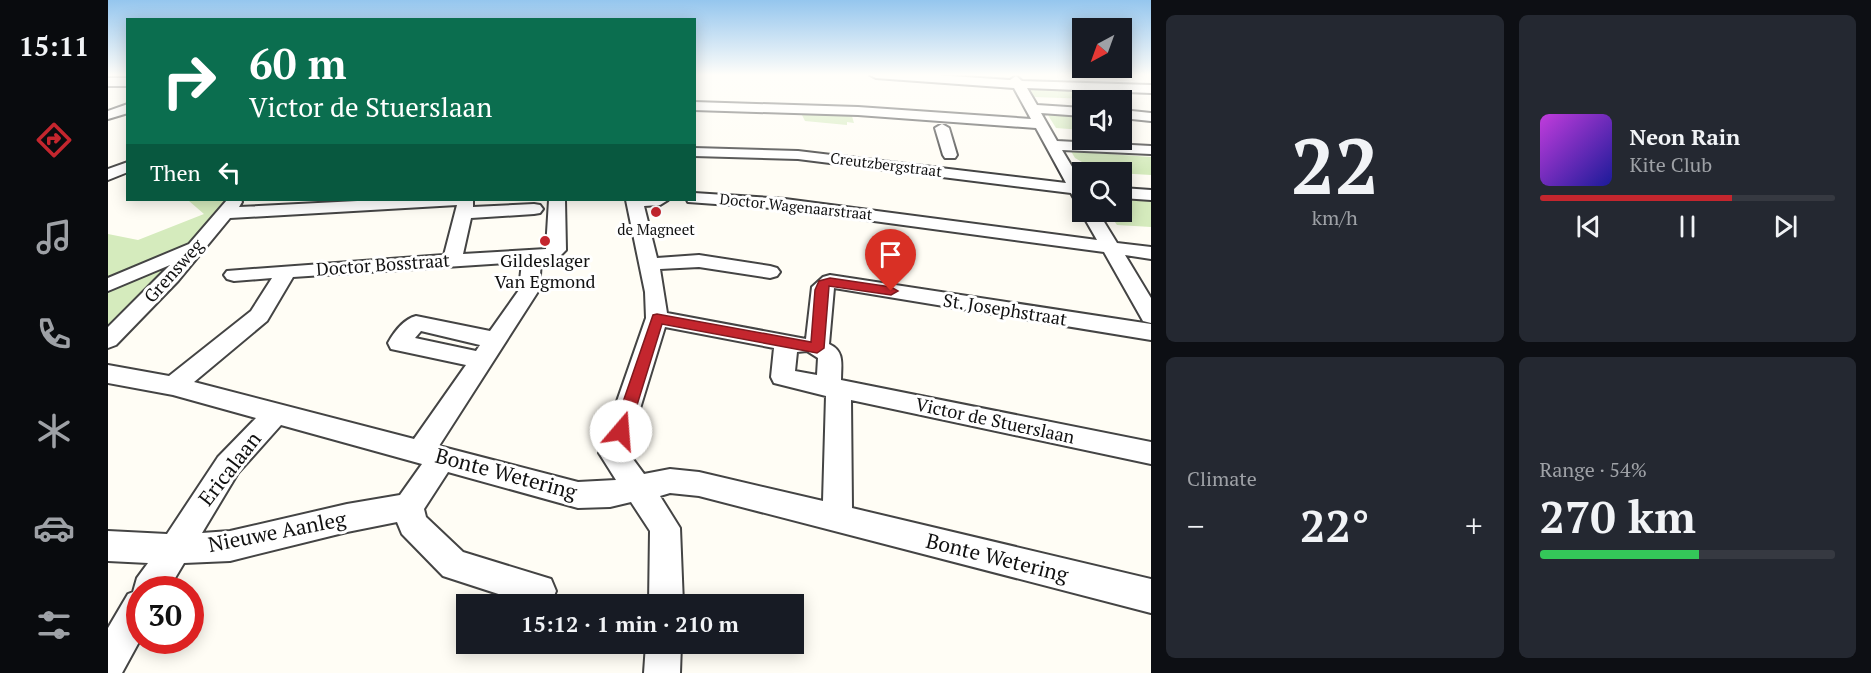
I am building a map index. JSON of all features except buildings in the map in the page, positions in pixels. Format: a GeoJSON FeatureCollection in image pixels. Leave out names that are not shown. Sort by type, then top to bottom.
{"type":"FeatureCollection","features":[{"type":"Feature","properties":{"kind":"street"},"geometry":{"type":"LineString","coordinates":[[700,106],[939,122],[1040,124]]}},
{"type":"Feature","properties":{"kind":"street"},"geometry":{"type":"LineString","coordinates":[[108,115],[126,109]]}},
{"type":"Feature","properties":{"kind":"street"},"geometry":{"type":"LineString","coordinates":[[1031,109],[1072,111]]}},
{"type":"Feature","properties":{"kind":"street"},"geometry":{"type":"LineString","coordinates":[[1031,109],[1072,177]]}},
{"type":"Feature","properties":{"kind":"street"},"geometry":{"type":"LineString","coordinates":[[1132,115],[1151,117]]}},
{"type":"Feature","properties":{"kind":"street"},"geometry":{"type":"LineString","coordinates":[[939,122],[950,155]]}},
{"type":"Feature","properties":{"kind":"street"},"geometry":{"type":"LineString","coordinates":[[1052,145],[1151,150]]}},
{"type":"Feature","properties":{"kind":"street","name":"Creutzbergstraat"},"geometry":{"type":"LineString","coordinates":[[696,152],[798,155],[1072,191]]}},
{"type":"Feature","properties":{"kind":"street"},"geometry":{"type":"LineString","coordinates":[[108,175],[126,167]]}},
{"type":"Feature","properties":{"kind":"street"},"geometry":{"type":"LineString","coordinates":[[1132,194],[1151,195]]}},
{"type":"Feature","properties":{"kind":"street","name":"Doctor Wagenaarstraat"},"geometry":{"type":"LineString","coordinates":[[696,198],[785,204],[1151,253]]}},
{"type":"Feature","properties":{"kind":"street"},"geometry":{"type":"LineString","coordinates":[[231,206],[422,201]]}},
{"type":"Feature","properties":{"kind":"street"},"geometry":{"type":"LineString","coordinates":[[452,261],[466,202],[463,201]]}},
{"type":"Feature","properties":{"kind":"street","name":"Doctor Bosstraat"},"geometry":{"type":"LineString","coordinates":[[234,275],[551,254],[557,250],[557,201]]}},
{"type":"Feature","properties":{"kind":"street"},"geometry":{"type":"LineString","coordinates":[[634,201],[656,292],[657,318],[613,453],[665,528],[666,594]]}},
{"type":"Feature","properties":{"kind":"street","name":"Grensweg"},"geometry":{"type":"LineString","coordinates":[[108,340],[171,278],[231,206]]}},
{"type":"Feature","properties":{"kind":"street"},"geometry":{"type":"LineString","coordinates":[[463,213],[534,209]]}},
{"type":"Feature","properties":{"kind":"street"},"geometry":{"type":"LineString","coordinates":[[1096,222],[1151,316]]}},
{"type":"Feature","properties":{"kind":"street"},"geometry":{"type":"LineString","coordinates":[[108,285],[196,248]]}},
{"type":"Feature","properties":{"kind":"street"},"geometry":{"type":"LineString","coordinates":[[532,256],[529,290],[488,350],[432,454],[410,507],[413,524],[454,566],[539,591]]}},
{"type":"Feature","properties":{"kind":"street"},"geometry":{"type":"LineString","coordinates":[[649,264],[699,261],[770,272]]}},
{"type":"Feature","properties":{"kind":"street"},"geometry":{"type":"LineString","coordinates":[[173,386],[259,316],[287,271]]}},
{"type":"Feature","properties":{"kind":"street","name":"St. Josephstraat"},"geometry":{"type":"LineString","coordinates":[[817,348],[821,290],[824,284],[830,281],[1151,332]]}},
{"type":"Feature","properties":{"kind":"street"},"geometry":{"type":"LineString","coordinates":[[657,318],[786,341],[828,353],[834,388],[837,519]]}},
{"type":"Feature","properties":{"kind":"street","name":"Victor de Stuerslaan"},"geometry":{"type":"LineString","coordinates":[[786,341],[783,377],[1151,453]]}},
{"type":"Feature","properties":{"kind":"street","name":"Bonte Wetering"},"geometry":{"type":"LineString","coordinates":[[108,374],[173,386],[578,495],[610,494],[670,481],[699,484],[1151,596]]}},
{"type":"Feature","properties":{"kind":"street","name":"Ericalaan"},"geometry":{"type":"LineString","coordinates":[[157,576],[228,465],[277,413]]}},
{"type":"Feature","properties":{"kind":"street","name":"Nieuwe Aanleg"},"geometry":{"type":"LineString","coordinates":[[108,546],[173,549],[230,546],[347,518],[410,507]]}},
{"type":"Feature","properties":{"kind":"street"},"geometry":{"type":"LineString","coordinates":[[108,662],[126,630]]}},
{"type":"Feature","properties":{"kind":"street"},"geometry":{"type":"LineString","coordinates":[[662,673],[663,654]]}},
{"type":"Feature","properties":{"kind":"green space"},"geometry":{"type":"Polygon","coordinates":[[[800,111],[851,113],[854,123],[847,122],[847,125],[805,121],[800,111]]]}},
{"type":"Feature","properties":{"kind":"green space"},"geometry":{"type":"Polygon","coordinates":[[[1046,112],[1072,115],[1072,129],[1056,128],[1046,112]]]}},
{"type":"Feature","properties":{"kind":"green space"},"geometry":{"type":"Polygon","coordinates":[[[1069,148],[1082,152],[1151,157],[1151,175],[1132,174],[1132,162],[1082,162],[1075,158],[1069,148]]]}},
{"type":"Feature","properties":{"kind":"green space"},"geometry":{"type":"Polygon","coordinates":[[[1132,200],[1151,201],[1151,227],[1117,225],[1115,222],[1132,222],[1132,200]]]}},
{"type":"Feature","properties":{"kind":"green space"},"geometry":{"type":"Polygon","coordinates":[[[189,201],[224,201],[185,248],[108,281],[108,234],[138,240],[204,214],[189,201]]]}},
{"type":"Feature","properties":{"kind":"green space"},"geometry":{"type":"Polygon","coordinates":[[[175,260],[108,331],[108,289],[175,260]]]}},
{"type":"Feature","properties":{"kind":"place","name":"de Magneet"},"geometry":{"type":"Point","coordinates":[656,212]}},
{"type":"Feature","properties":{"kind":"place","name":"Gildeslager Van Egmond"},"geometry":{"type":"Point","coordinates":[545,241]}},
{"type":"Feature","properties":{"kind":"route"},"geometry":{"type":"LineString","coordinates":[[621,431],[657,318],[817,348],[821,290],[824,284],[830,281],[891,291]]}}]}
